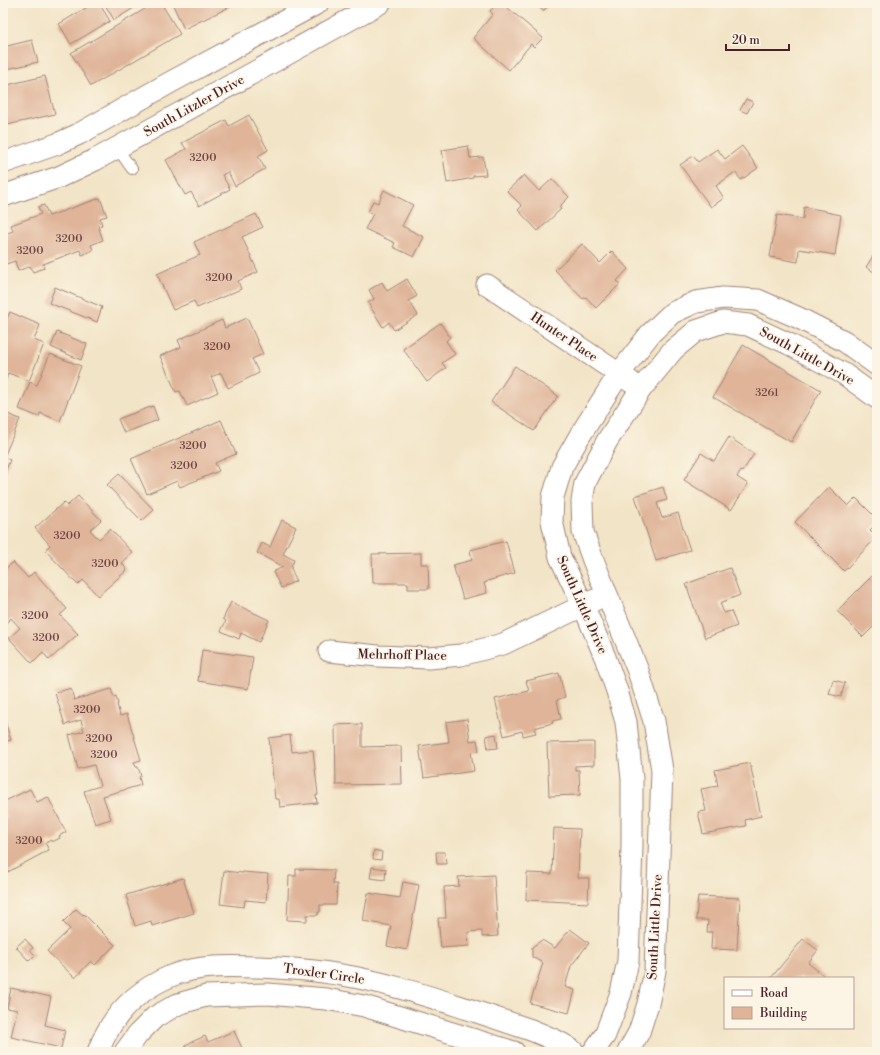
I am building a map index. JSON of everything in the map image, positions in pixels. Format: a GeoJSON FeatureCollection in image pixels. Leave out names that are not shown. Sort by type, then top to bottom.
{"type":"FeatureCollection","features":[{"type":"Feature","properties":{"kind":"street"},"geometry":{"type":"LineString","coordinates":[[3,164],[57,144],[79,134],[171,82],[318,3]]}},
{"type":"Feature","properties":{"kind":"street","name":"South Litzler Drive"},"geometry":{"type":"LineString","coordinates":[[3,196],[59,176],[117,148],[380,3]]}},
{"type":"Feature","properties":{"kind":"street","name":"Hunter Place"},"geometry":{"type":"LineString","coordinates":[[487,285],[641,389]]}},
{"type":"Feature","properties":{"kind":"street","name":"South Little Drive"},"geometry":{"type":"LineString","coordinates":[[593,1052],[605,1034],[622,993],[628,961],[632,846],[632,779],[626,722],[617,691],[605,657],[583,605],[560,557],[552,521],[553,496],[562,468],[579,437],[619,374],[650,334],[672,313],[696,302],[723,298],[758,300],[799,318],[844,341],[877,365]]}},
{"type":"Feature","properties":{"kind":"street","name":"South Little Drive"},"geometry":{"type":"LineString","coordinates":[[628,1052],[639,1032],[648,1004],[655,971],[662,770],[654,721],[638,671],[592,560],[584,532],[582,502],[585,483],[607,441],[641,389],[673,350],[696,331],[723,322],[748,325],[789,344],[844,374],[877,398]]}},
{"type":"Feature","properties":{"kind":"street","name":"Mehrhoff Place"},"geometry":{"type":"LineString","coordinates":[[329,651],[378,656],[429,658],[461,655],[503,644],[606,594]]}},
{"type":"Feature","properties":{"kind":"street","name":"Troxler Circle"},"geometry":{"type":"LineString","coordinates":[[98,1052],[108,1029],[120,1012],[135,997],[151,986],[171,976],[190,970],[246,966],[342,975],[393,986],[519,1026],[548,1037],[570,1048],[574,1052]]}},
{"type":"Feature","properties":{"kind":"street","name":"Troxler Circle"},"geometry":{"type":"LineString","coordinates":[[125,1052],[138,1034],[155,1017],[178,1004],[206,996],[268,994],[326,999],[364,1006],[514,1052]]}},
{"type":"Feature","properties":{"kind":"lane"},"geometry":{"type":"LineString","coordinates":[[117,148],[132,169]]}},
{"type":"Feature","properties":{"kind":"building"},"geometry":{"type":"Polygon","coordinates":[[[94,3],[99,3],[110,21],[71,44],[59,24],[94,3]]]}},
{"type":"Feature","properties":{"kind":"building"},"geometry":{"type":"Polygon","coordinates":[[[104,3],[142,3],[114,20],[104,3]]]}},
{"type":"Feature","properties":{"kind":"building"},"geometry":{"type":"Polygon","coordinates":[[[155,3],[161,3],[180,34],[91,86],[71,53],[155,3]]]}},
{"type":"Feature","properties":{"kind":"building"},"geometry":{"type":"Polygon","coordinates":[[[172,3],[238,3],[184,29],[172,3]]]}},
{"type":"Feature","properties":{"kind":"building"},"geometry":{"type":"Polygon","coordinates":[[[497,3],[502,3],[543,38],[534,47],[531,44],[509,70],[473,38],[493,14],[490,11],[497,3]]]}},
{"type":"Feature","properties":{"kind":"building"},"geometry":{"type":"Polygon","coordinates":[[[534,3],[551,3],[543,11],[534,3]]]}},
{"type":"Feature","properties":{"kind":"building"},"geometry":{"type":"Polygon","coordinates":[[[32,40],[38,62],[3,70],[3,47],[32,40]]]}},
{"type":"Feature","properties":{"kind":"building"},"geometry":{"type":"Polygon","coordinates":[[[45,76],[55,114],[3,126],[3,86],[45,76]]]}},
{"type":"Feature","properties":{"kind":"building"},"geometry":{"type":"Polygon","coordinates":[[[746,99],[753,102],[747,113],[740,110],[746,99]]]}},
{"type":"Feature","properties":{"kind":"building"},"geometry":{"type":"Polygon","coordinates":[[[249,115],[268,150],[258,156],[265,169],[235,186],[228,172],[222,175],[230,189],[199,206],[191,192],[185,195],[166,160],[186,149],[182,143],[226,120],[229,126],[249,115]]]}},
{"type":"Feature","properties":{"kind":"building"},"geometry":{"type":"Polygon","coordinates":[[[468,146],[470,158],[483,157],[486,175],[473,176],[473,178],[447,183],[442,150],[468,146]]]}},
{"type":"Feature","properties":{"kind":"building"},"geometry":{"type":"Polygon","coordinates":[[[742,146],[758,168],[741,180],[735,172],[716,186],[724,198],[711,207],[680,165],[693,156],[698,162],[717,149],[725,159],[742,146]]]}},
{"type":"Feature","properties":{"kind":"building"},"geometry":{"type":"Polygon","coordinates":[[[524,175],[539,191],[552,179],[569,197],[559,207],[561,209],[538,231],[518,210],[522,206],[507,191],[524,175]]]}},
{"type":"Feature","properties":{"kind":"building"},"geometry":{"type":"Polygon","coordinates":[[[384,190],[413,205],[402,226],[424,237],[414,257],[393,247],[395,243],[365,229],[373,214],[368,212],[373,201],[378,203],[384,190]]]}},
{"type":"Feature","properties":{"kind":"building"},"geometry":{"type":"Polygon","coordinates":[[[100,198],[107,216],[100,218],[102,225],[98,226],[103,240],[91,245],[93,250],[82,255],[80,250],[43,264],[44,268],[33,272],[30,266],[18,271],[15,261],[6,264],[3,257],[3,235],[13,231],[11,225],[41,214],[38,207],[44,205],[49,216],[100,198]]]}},
{"type":"Feature","properties":{"kind":"building"},"geometry":{"type":"Polygon","coordinates":[[[804,207],[841,215],[835,255],[799,249],[798,262],[770,257],[777,215],[803,219],[804,207]]]}},
{"type":"Feature","properties":{"kind":"building"},"geometry":{"type":"Polygon","coordinates":[[[256,214],[263,227],[242,237],[258,272],[238,281],[241,289],[197,308],[194,301],[173,310],[157,274],[200,255],[194,242],[256,214]]]}},
{"type":"Feature","properties":{"kind":"building"},"geometry":{"type":"Polygon","coordinates":[[[582,244],[600,263],[612,251],[628,269],[617,281],[620,284],[596,308],[586,297],[583,299],[555,270],[582,244]]]}},
{"type":"Feature","properties":{"kind":"building"},"geometry":{"type":"Polygon","coordinates":[[[877,250],[877,274],[866,267],[877,250]]]}},
{"type":"Feature","properties":{"kind":"building"},"geometry":{"type":"Polygon","coordinates":[[[407,279],[417,296],[409,301],[418,315],[394,330],[389,322],[383,327],[368,303],[374,299],[369,290],[382,282],[387,291],[407,279]]]}},
{"type":"Feature","properties":{"kind":"building"},"geometry":{"type":"Polygon","coordinates":[[[55,287],[102,307],[97,322],[49,303],[55,287]]]}},
{"type":"Feature","properties":{"kind":"building"},"geometry":{"type":"Polygon","coordinates":[[[10,312],[40,325],[34,340],[44,344],[29,381],[8,373],[6,380],[3,379],[3,327],[10,312]]]}},
{"type":"Feature","properties":{"kind":"building"},"geometry":{"type":"Polygon","coordinates":[[[247,318],[263,354],[252,359],[259,373],[228,388],[221,373],[211,377],[218,392],[187,406],[180,391],[176,392],[160,356],[181,347],[178,340],[222,320],[225,328],[247,318]]]}},
{"type":"Feature","properties":{"kind":"building"},"geometry":{"type":"Polygon","coordinates":[[[440,323],[450,337],[446,341],[455,354],[442,363],[446,368],[427,382],[403,349],[440,323]]]}},
{"type":"Feature","properties":{"kind":"building"},"geometry":{"type":"Polygon","coordinates":[[[57,332],[87,344],[81,360],[51,347],[57,332]]]}},
{"type":"Feature","properties":{"kind":"building"},"geometry":{"type":"Polygon","coordinates":[[[743,345],[821,390],[791,442],[713,397],[743,345]]]}},
{"type":"Feature","properties":{"kind":"building"},"geometry":{"type":"Polygon","coordinates":[[[50,354],[81,366],[60,421],[40,413],[39,417],[19,409],[30,382],[37,385],[50,354]]]}},
{"type":"Feature","properties":{"kind":"building"},"geometry":{"type":"Polygon","coordinates":[[[515,366],[558,396],[534,431],[491,402],[515,366]]]}},
{"type":"Feature","properties":{"kind":"building"},"geometry":{"type":"Polygon","coordinates":[[[153,406],[158,420],[124,433],[118,419],[153,406]]]}},
{"type":"Feature","properties":{"kind":"building"},"geometry":{"type":"Polygon","coordinates":[[[3,412],[20,419],[4,457],[10,460],[5,472],[3,471],[3,412]]]}},
{"type":"Feature","properties":{"kind":"building"},"geometry":{"type":"Polygon","coordinates":[[[221,420],[236,454],[215,463],[219,471],[180,487],[177,481],[147,494],[131,459],[221,420]]]}},
{"type":"Feature","properties":{"kind":"building"},"geometry":{"type":"Polygon","coordinates":[[[729,437],[754,454],[737,477],[748,484],[731,510],[684,480],[701,453],[714,461],[729,437]]]}},
{"type":"Feature","properties":{"kind":"building"},"geometry":{"type":"Polygon","coordinates":[[[119,474],[154,510],[142,521],[107,485],[119,474]]]}},
{"type":"Feature","properties":{"kind":"building"},"geometry":{"type":"Polygon","coordinates":[[[663,487],[667,500],[657,503],[662,518],[678,513],[690,550],[656,561],[635,496],[663,487]]]}},
{"type":"Feature","properties":{"kind":"building"},"geometry":{"type":"Polygon","coordinates":[[[829,487],[848,506],[856,498],[877,519],[877,523],[870,530],[877,537],[844,571],[795,522],[829,487]]]}},
{"type":"Feature","properties":{"kind":"building"},"geometry":{"type":"Polygon","coordinates":[[[78,496],[101,520],[90,530],[99,539],[110,529],[133,553],[122,563],[127,570],[98,596],[83,580],[78,585],[45,550],[50,545],[35,528],[64,502],[67,506],[78,496]]]}},
{"type":"Feature","properties":{"kind":"building"},"geometry":{"type":"Polygon","coordinates":[[[282,520],[296,527],[283,554],[294,560],[291,568],[296,581],[281,588],[273,572],[283,567],[257,553],[262,543],[270,547],[282,520]]]}},
{"type":"Feature","properties":{"kind":"building"},"geometry":{"type":"Polygon","coordinates":[[[506,541],[515,573],[484,583],[487,593],[463,599],[453,565],[472,560],[470,550],[506,541]]]}},
{"type":"Feature","properties":{"kind":"building"},"geometry":{"type":"Polygon","coordinates":[[[421,553],[421,564],[428,564],[429,589],[408,589],[408,583],[373,583],[372,554],[421,553]]]}},
{"type":"Feature","properties":{"kind":"building"},"geometry":{"type":"Polygon","coordinates":[[[13,562],[28,578],[34,572],[67,609],[60,615],[78,634],[49,660],[43,652],[32,663],[9,638],[20,628],[11,618],[3,626],[3,571],[13,562]]]}},
{"type":"Feature","properties":{"kind":"building"},"geometry":{"type":"Polygon","coordinates":[[[730,568],[740,595],[720,603],[724,613],[731,611],[737,626],[705,638],[686,584],[730,568]]]}},
{"type":"Feature","properties":{"kind":"building"},"geometry":{"type":"Polygon","coordinates":[[[877,571],[877,623],[863,637],[837,611],[877,571]]]}},
{"type":"Feature","properties":{"kind":"building"},"geometry":{"type":"Polygon","coordinates":[[[231,602],[269,620],[259,642],[241,633],[239,639],[221,631],[226,621],[223,619],[231,602]]]}},
{"type":"Feature","properties":{"kind":"building"},"geometry":{"type":"Polygon","coordinates":[[[202,650],[253,657],[248,689],[198,681],[202,650]]]}},
{"type":"Feature","properties":{"kind":"building"},"geometry":{"type":"Polygon","coordinates":[[[559,673],[565,697],[557,700],[561,719],[552,721],[553,723],[534,728],[536,733],[523,736],[522,731],[504,736],[495,699],[529,691],[526,681],[559,673]]]}},
{"type":"Feature","properties":{"kind":"building"},"geometry":{"type":"Polygon","coordinates":[[[833,680],[845,683],[841,697],[829,694],[833,680]]]}},
{"type":"Feature","properties":{"kind":"building"},"geometry":{"type":"Polygon","coordinates":[[[71,688],[74,700],[111,689],[114,697],[116,696],[120,716],[127,714],[141,760],[134,762],[136,767],[138,767],[141,776],[139,777],[141,785],[103,796],[111,819],[95,824],[84,791],[100,786],[94,765],[78,769],[69,735],[84,731],[81,720],[65,725],[55,693],[71,688]]]}},
{"type":"Feature","properties":{"kind":"building"},"geometry":{"type":"Polygon","coordinates":[[[3,715],[11,740],[3,742],[3,715]]]}},
{"type":"Feature","properties":{"kind":"building"},"geometry":{"type":"Polygon","coordinates":[[[467,719],[470,741],[477,740],[479,751],[471,752],[474,771],[424,778],[419,746],[449,742],[446,722],[467,719]]]}},
{"type":"Feature","properties":{"kind":"building"},"geometry":{"type":"Polygon","coordinates":[[[362,724],[362,747],[401,746],[402,784],[336,785],[335,725],[362,724]]]}},
{"type":"Feature","properties":{"kind":"building"},"geometry":{"type":"Polygon","coordinates":[[[496,734],[498,748],[488,749],[486,736],[496,734]]]}},
{"type":"Feature","properties":{"kind":"building"},"geometry":{"type":"Polygon","coordinates":[[[290,735],[292,752],[313,750],[318,795],[316,795],[317,803],[280,807],[279,799],[275,799],[269,738],[290,735]]]}},
{"type":"Feature","properties":{"kind":"building"},"geometry":{"type":"Polygon","coordinates":[[[594,742],[594,765],[575,766],[575,770],[579,770],[580,795],[549,796],[547,743],[594,742]]]}},
{"type":"Feature","properties":{"kind":"building"},"geometry":{"type":"Polygon","coordinates":[[[750,763],[761,816],[745,820],[746,826],[703,834],[698,812],[706,811],[701,789],[718,786],[715,770],[750,763]]]}},
{"type":"Feature","properties":{"kind":"building"},"geometry":{"type":"Polygon","coordinates":[[[30,789],[37,802],[48,797],[66,832],[59,836],[60,838],[52,842],[51,840],[45,843],[49,850],[4,874],[3,820],[7,818],[3,810],[3,802],[30,789]]]}},
{"type":"Feature","properties":{"kind":"building"},"geometry":{"type":"Polygon","coordinates":[[[554,828],[580,829],[578,878],[589,878],[588,903],[526,900],[527,873],[552,874],[554,828]]]}},
{"type":"Feature","properties":{"kind":"building"},"geometry":{"type":"Polygon","coordinates":[[[374,850],[382,852],[381,860],[373,859],[374,850]]]}},
{"type":"Feature","properties":{"kind":"building"},"geometry":{"type":"Polygon","coordinates":[[[436,852],[445,852],[446,864],[437,864],[436,852]]]}},
{"type":"Feature","properties":{"kind":"building"},"geometry":{"type":"Polygon","coordinates":[[[372,867],[386,869],[385,880],[370,878],[372,867]]]}},
{"type":"Feature","properties":{"kind":"building"},"geometry":{"type":"Polygon","coordinates":[[[296,869],[334,870],[333,884],[337,884],[336,905],[320,905],[320,912],[318,912],[318,915],[307,915],[307,921],[287,920],[289,876],[296,876],[296,869]]]}},
{"type":"Feature","properties":{"kind":"building"},"geometry":{"type":"Polygon","coordinates":[[[224,871],[268,874],[266,902],[245,900],[244,907],[220,904],[224,871]]]}},
{"type":"Feature","properties":{"kind":"building"},"geometry":{"type":"Polygon","coordinates":[[[494,875],[498,936],[482,937],[482,931],[468,932],[469,946],[441,948],[438,918],[446,918],[444,887],[459,886],[458,877],[494,875]]]}},
{"type":"Feature","properties":{"kind":"building"},"geometry":{"type":"Polygon","coordinates":[[[183,878],[194,913],[152,926],[151,921],[135,926],[126,895],[183,878]]]}},
{"type":"Feature","properties":{"kind":"building"},"geometry":{"type":"Polygon","coordinates":[[[403,882],[419,885],[407,950],[387,946],[391,926],[363,921],[368,893],[400,898],[403,882]]]}},
{"type":"Feature","properties":{"kind":"building"},"geometry":{"type":"Polygon","coordinates":[[[698,896],[740,898],[737,950],[711,949],[712,932],[707,932],[708,920],[696,920],[698,896]]]}},
{"type":"Feature","properties":{"kind":"building"},"geometry":{"type":"Polygon","coordinates":[[[76,909],[83,915],[84,914],[115,945],[95,965],[91,961],[75,978],[47,951],[70,929],[63,922],[76,909]]]}},
{"type":"Feature","properties":{"kind":"building"},"geometry":{"type":"Polygon","coordinates":[[[570,929],[589,943],[571,966],[565,987],[575,990],[569,1013],[530,1003],[543,963],[532,957],[532,947],[542,940],[555,948],[570,929]]]}},
{"type":"Feature","properties":{"kind":"building"},"geometry":{"type":"Polygon","coordinates":[[[25,939],[33,948],[30,950],[35,955],[29,961],[16,947],[25,939]]]}},
{"type":"Feature","properties":{"kind":"building"},"geometry":{"type":"Polygon","coordinates":[[[803,939],[818,950],[808,963],[826,977],[772,977],[803,939]]]}},
{"type":"Feature","properties":{"kind":"building"},"geometry":{"type":"Polygon","coordinates":[[[11,988],[51,997],[45,1025],[65,1030],[61,1048],[11,1037],[17,1010],[7,1008],[11,988]]]}},
{"type":"Feature","properties":{"kind":"building"},"geometry":{"type":"Polygon","coordinates":[[[234,1031],[244,1052],[188,1052],[185,1045],[205,1036],[208,1042],[234,1031]]]}}]}
